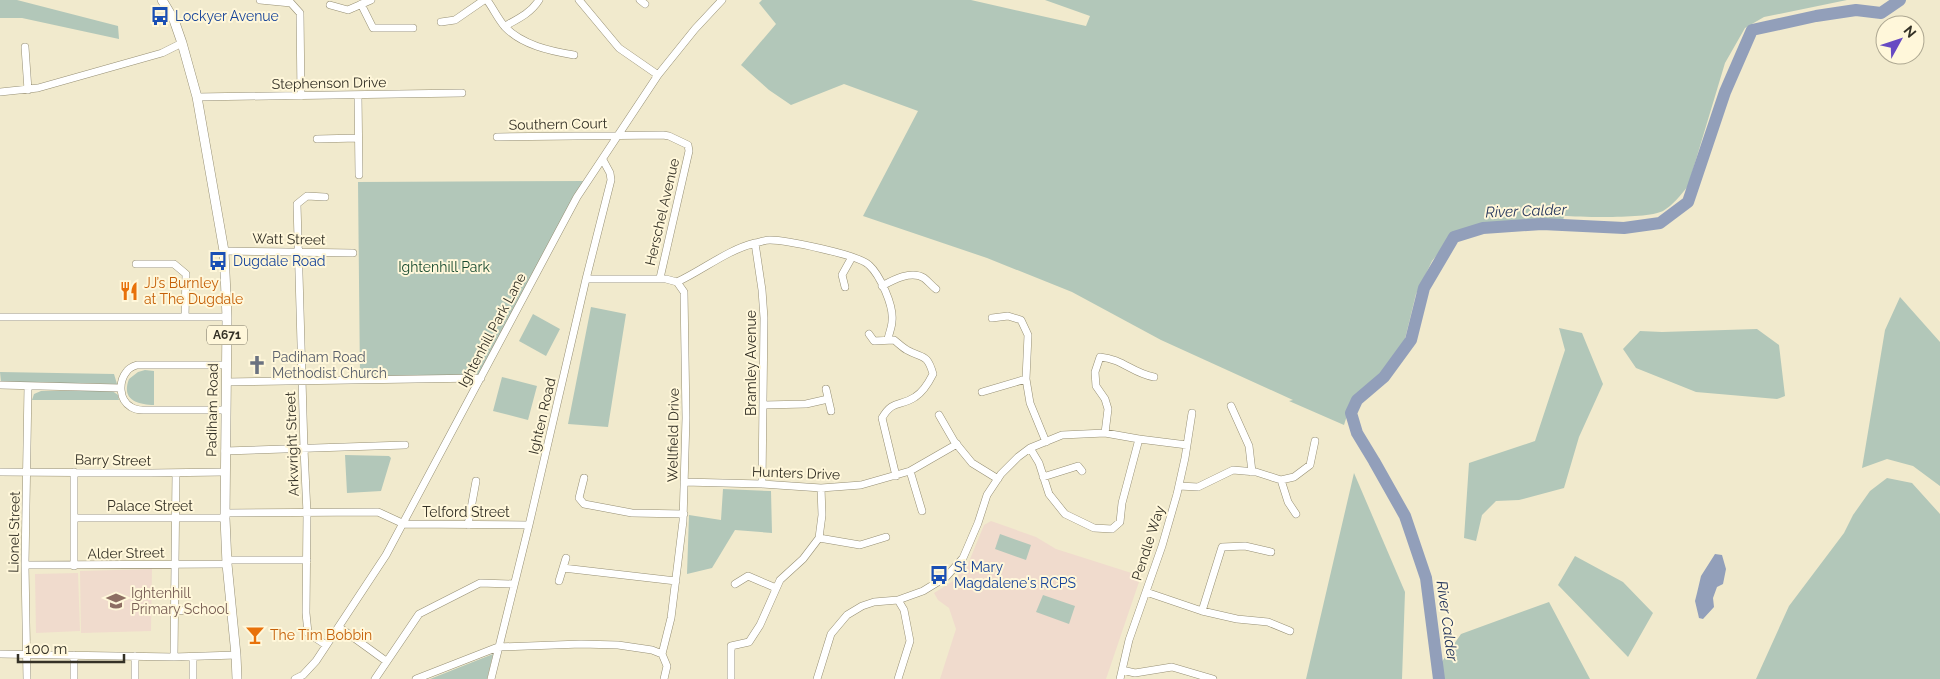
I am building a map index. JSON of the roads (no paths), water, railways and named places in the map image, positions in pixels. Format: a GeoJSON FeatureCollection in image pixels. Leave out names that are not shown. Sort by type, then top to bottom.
{"type":"FeatureCollection","features":[{"type":"Feature","properties":{"kind":"main road","name":"Padiham Road"},"geometry":{"type":"LineString","coordinates":[[162,0],[174,20],[197,97],[224,251],[227,317],[225,516],[237,679]]}},
{"type":"Feature","properties":{"kind":"street"},"geometry":{"type":"LineString","coordinates":[[260,0],[291,3],[300,13],[301,96]]}},
{"type":"Feature","properties":{"kind":"street"},"geometry":{"type":"LineString","coordinates":[[330,5],[348,10],[372,0]]}},
{"type":"Feature","properties":{"kind":"street"},"geometry":{"type":"LineString","coordinates":[[442,22],[455,20],[486,0],[505,26],[521,39],[549,51],[574,55]]}},
{"type":"Feature","properties":{"kind":"street"},"geometry":{"type":"LineString","coordinates":[[505,26],[525,15],[539,0]]}},
{"type":"Feature","properties":{"kind":"street","name":"Ightenhill Park Lane"},"geometry":{"type":"LineString","coordinates":[[295,679],[303,675],[316,661],[386,555],[512,316],[573,206],[658,74],[722,0]]}},
{"type":"Feature","properties":{"kind":"street"},"geometry":{"type":"LineString","coordinates":[[583,1],[619,48],[658,74]]}},
{"type":"Feature","properties":{"kind":"street"},"geometry":{"type":"LineString","coordinates":[[361,4],[373,28],[413,28]]}},
{"type":"Feature","properties":{"kind":"street"},"geometry":{"type":"LineString","coordinates":[[0,92],[28,90],[162,53],[182,43]]}},
{"type":"Feature","properties":{"kind":"street"},"geometry":{"type":"LineString","coordinates":[[25,47],[28,90]]}},
{"type":"Feature","properties":{"kind":"street","name":"Stephenson Drive"},"geometry":{"type":"LineString","coordinates":[[197,97],[462,93]]}},
{"type":"Feature","properties":{"kind":"street"},"geometry":{"type":"LineString","coordinates":[[358,95],[359,175]]}},
{"type":"Feature","properties":{"kind":"street","name":"Southern Court"},"geometry":{"type":"LineString","coordinates":[[497,137],[667,135],[686,144],[689,151]]}},
{"type":"Feature","properties":{"kind":"street"},"geometry":{"type":"LineString","coordinates":[[316,139],[358,138]]}},
{"type":"Feature","properties":{"kind":"street","name":"Herschel Avenue"},"geometry":{"type":"LineString","coordinates":[[660,278],[689,151]]}},
{"type":"Feature","properties":{"kind":"street","name":"Ighten Road"},"geometry":{"type":"LineString","coordinates":[[490,679],[529,525],[611,180],[610,173],[603,160]]}},
{"type":"Feature","properties":{"kind":"street","name":"Arkwright Street"},"geometry":{"type":"LineString","coordinates":[[325,197],[307,196],[297,204],[307,513],[306,613],[308,633],[326,645]]}},
{"type":"Feature","properties":{"kind":"street"},"geometry":{"type":"LineString","coordinates":[[586,279],[660,278],[677,282],[739,248],[755,243],[770,240],[811,246],[852,257],[869,264],[888,298],[893,319],[888,339]]}},
{"type":"Feature","properties":{"kind":"street","name":"Bramley Avenue"},"geometry":{"type":"LineString","coordinates":[[755,243],[763,308],[764,405],[762,484]]}},
{"type":"Feature","properties":{"kind":"street","name":"Watt Street"},"geometry":{"type":"LineString","coordinates":[[224,251],[353,253]]}},
{"type":"Feature","properties":{"kind":"street"},"geometry":{"type":"LineString","coordinates":[[845,287],[842,275],[852,257]]}},
{"type":"Feature","properties":{"kind":"street"},"geometry":{"type":"LineString","coordinates":[[136,264],[174,264],[186,274],[185,317]]}},
{"type":"Feature","properties":{"kind":"street"},"geometry":{"type":"LineString","coordinates":[[882,286],[896,278],[909,276],[922,277],[936,289]]}},
{"type":"Feature","properties":{"kind":"street","name":"Wellfield Drive"},"geometry":{"type":"LineString","coordinates":[[664,679],[667,666],[662,654],[671,618],[684,514],[686,312],[684,292],[677,282]]}},
{"type":"Feature","properties":{"kind":"street"},"geometry":{"type":"LineString","coordinates":[[992,318],[1008,316],[1020,320],[1028,335],[1026,379],[1030,403],[1046,442]]}},
{"type":"Feature","properties":{"kind":"street"},"geometry":{"type":"LineString","coordinates":[[0,317],[227,317]]}},
{"type":"Feature","properties":{"kind":"street"},"geometry":{"type":"LineString","coordinates":[[869,334],[874,341],[894,340],[908,351],[923,355],[930,364],[933,374],[928,383],[915,397],[888,408],[882,418],[896,476]]}},
{"type":"Feature","properties":{"kind":"street"},"geometry":{"type":"LineString","coordinates":[[1105,433],[1108,409],[1096,386],[1095,372],[1100,358],[1112,358],[1141,374],[1154,377]]}},
{"type":"Feature","properties":{"kind":"street"},"geometry":{"type":"LineString","coordinates":[[225,410],[143,410],[131,407],[122,397],[120,388],[121,381],[127,370],[137,364],[226,365]]}},
{"type":"Feature","properties":{"kind":"street"},"geometry":{"type":"LineString","coordinates":[[226,382],[481,378]]}},
{"type":"Feature","properties":{"kind":"street"},"geometry":{"type":"LineString","coordinates":[[982,392],[1026,379]]}},
{"type":"Feature","properties":{"kind":"street"},"geometry":{"type":"LineString","coordinates":[[0,385],[120,388]]}},
{"type":"Feature","properties":{"kind":"street","name":"Lionel Street"},"geometry":{"type":"LineString","coordinates":[[27,679],[28,386]]}},
{"type":"Feature","properties":{"kind":"street"},"geometry":{"type":"LineString","coordinates":[[826,389],[831,411]]}},
{"type":"Feature","properties":{"kind":"street"},"geometry":{"type":"LineString","coordinates":[[764,405],[806,404],[828,399]]}},
{"type":"Feature","properties":{"kind":"street"},"geometry":{"type":"LineString","coordinates":[[1231,406],[1249,446],[1252,472]]}},
{"type":"Feature","properties":{"kind":"street","name":"Pendle Way"},"geometry":{"type":"LineString","coordinates":[[1120,679],[1129,640],[1162,546],[1179,486],[1192,413]]}},
{"type":"Feature","properties":{"kind":"street"},"geometry":{"type":"LineString","coordinates":[[939,415],[957,444],[972,463],[998,479]]}},
{"type":"Feature","properties":{"kind":"street"},"geometry":{"type":"LineString","coordinates":[[817,679],[831,634],[848,615],[862,606],[881,600],[898,600],[923,591],[946,577],[963,558],[978,523],[987,495],[998,479],[1018,457],[1030,448],[1062,435],[1105,433],[1139,440],[1187,444]]}},
{"type":"Feature","properties":{"kind":"street"},"geometry":{"type":"LineString","coordinates":[[1030,448],[1049,494],[1065,514],[1094,528],[1112,529],[1120,522],[1122,503],[1139,440]]}},
{"type":"Feature","properties":{"kind":"street"},"geometry":{"type":"LineString","coordinates":[[1179,486],[1198,487],[1233,470],[1252,472],[1280,480],[1294,477],[1310,465],[1315,441]]}},
{"type":"Feature","properties":{"kind":"street","name":"Hunters Drive"},"geometry":{"type":"LineString","coordinates":[[684,482],[821,488],[861,485],[910,471],[957,444]]}},
{"type":"Feature","properties":{"kind":"street"},"geometry":{"type":"LineString","coordinates":[[225,451],[405,445]]}},
{"type":"Feature","properties":{"kind":"street"},"geometry":{"type":"LineString","coordinates":[[1043,477],[1078,466],[1082,471]]}},
{"type":"Feature","properties":{"kind":"street"},"geometry":{"type":"LineString","coordinates":[[910,471],[922,511]]}},
{"type":"Feature","properties":{"kind":"street","name":"Barry Street"},"geometry":{"type":"LineString","coordinates":[[0,472],[225,472]]}},
{"type":"Feature","properties":{"kind":"street"},"geometry":{"type":"LineString","coordinates":[[74,472],[74,566]]}},
{"type":"Feature","properties":{"kind":"street"},"geometry":{"type":"LineString","coordinates":[[174,657],[176,473]]}},
{"type":"Feature","properties":{"kind":"street"},"geometry":{"type":"LineString","coordinates":[[584,478],[580,498],[584,504],[632,513],[684,514]]}},
{"type":"Feature","properties":{"kind":"street"},"geometry":{"type":"LineString","coordinates":[[1280,480],[1288,502],[1296,514]]}},
{"type":"Feature","properties":{"kind":"street"},"geometry":{"type":"LineString","coordinates":[[468,525],[476,481]]}},
{"type":"Feature","properties":{"kind":"street"},"geometry":{"type":"LineString","coordinates":[[731,678],[731,646],[749,642],[760,625],[780,580],[803,558],[819,538],[822,515],[821,488]]}},
{"type":"Feature","properties":{"kind":"street","name":"Palace Street"},"geometry":{"type":"LineString","coordinates":[[74,518],[175,518],[378,512],[404,524]]}},
{"type":"Feature","properties":{"kind":"street","name":"Telford Street"},"geometry":{"type":"LineString","coordinates":[[404,524],[529,525]]}},
{"type":"Feature","properties":{"kind":"street"},"geometry":{"type":"LineString","coordinates":[[819,538],[860,545],[886,538]]}},
{"type":"Feature","properties":{"kind":"street"},"geometry":{"type":"LineString","coordinates":[[1200,610],[1222,547],[1245,546],[1271,552]]}},
{"type":"Feature","properties":{"kind":"street"},"geometry":{"type":"LineString","coordinates":[[560,581],[566,558]]}},
{"type":"Feature","properties":{"kind":"street","name":"Alder Street"},"geometry":{"type":"LineString","coordinates":[[26,565],[175,565],[307,560]]}},
{"type":"Feature","properties":{"kind":"street"},"geometry":{"type":"LineString","coordinates":[[563,568],[676,580]]}},
{"type":"Feature","properties":{"kind":"street"},"geometry":{"type":"LineString","coordinates":[[735,584],[748,576],[776,588]]}},
{"type":"Feature","properties":{"kind":"street"},"geometry":{"type":"LineString","coordinates":[[375,679],[418,614],[480,583],[514,584]]}},
{"type":"Feature","properties":{"kind":"street"},"geometry":{"type":"LineString","coordinates":[[1146,592],[1200,610],[1237,619],[1268,622],[1290,631]]}},
{"type":"Feature","properties":{"kind":"street"},"geometry":{"type":"LineString","coordinates":[[898,600],[904,610],[910,641],[898,679]]}},
{"type":"Feature","properties":{"kind":"street"},"geometry":{"type":"LineString","coordinates":[[150,611],[231,610]]}},
{"type":"Feature","properties":{"kind":"street"},"geometry":{"type":"LineString","coordinates":[[339,627],[386,661]]}},
{"type":"Feature","properties":{"kind":"street"},"geometry":{"type":"LineString","coordinates":[[416,679],[498,648],[581,644],[618,645],[652,650],[662,654]]}},
{"type":"Feature","properties":{"kind":"street"},"geometry":{"type":"LineString","coordinates":[[0,654],[174,657],[236,655]]}},
{"type":"Feature","properties":{"kind":"street"},"geometry":{"type":"LineString","coordinates":[[74,655],[74,679]]}},
{"type":"Feature","properties":{"kind":"street"},"geometry":{"type":"LineString","coordinates":[[135,679],[136,656]]}},
{"type":"Feature","properties":{"kind":"street"},"geometry":{"type":"LineString","coordinates":[[193,656],[193,679]]}},
{"type":"Feature","properties":{"kind":"street"},"geometry":{"type":"LineString","coordinates":[[1122,670],[1135,673],[1172,667],[1213,679]]}},
{"type":"Feature","properties":{"kind":"street"},"geometry":{"type":"LineString","coordinates":[[1154,679],[1156,670]]}},
{"type":"Feature","properties":{"kind":"water"},"geometry":{"type":"Polygon","coordinates":[[[1715,554],[1722,555],[1726,569],[1723,584],[1717,587],[1713,598],[1714,607],[1703,619],[1699,618],[1695,601],[1701,576],[1715,554]]]}},
{"type":"Feature","properties":{"kind":"waterway","name":"River Calder"},"geometry":{"type":"LineString","coordinates":[[1439,679],[1426,578],[1405,516],[1357,433],[1351,413],[1357,400],[1384,377],[1411,340],[1424,288],[1454,237],[1483,228],[1542,224],[1624,228],[1660,223],[1688,202],[1725,92],[1752,30],[1816,16],[1856,10],[1881,13],[1900,0]]}},
{"type":"Feature","properties":{"kind":"place","name":"Lockyer Avenue"},"geometry":{"type":"Point","coordinates":[160,16]}},
{"type":"Feature","properties":{"kind":"place","name":"Dugdale Road"},"geometry":{"type":"Point","coordinates":[218,261]}},
{"type":"Feature","properties":{"kind":"place","name":"JJ’s Burnley at The Dugdale"},"geometry":{"type":"Point","coordinates":[129,291]}},
{"type":"Feature","properties":{"kind":"place","name":"Padiham Road Methodist Church"},"geometry":{"type":"Point","coordinates":[257,365]}},
{"type":"Feature","properties":{"kind":"place","name":"St Mary Magdalene's RCPS"},"geometry":{"type":"Point","coordinates":[939,575]}},
{"type":"Feature","properties":{"kind":"place","name":"Ightenhill Primary School"},"geometry":{"type":"Point","coordinates":[116,601]}},
{"type":"Feature","properties":{"kind":"place","name":"The Tim Bobbin"},"geometry":{"type":"Point","coordinates":[255,635]}},
{"type":"Feature","properties":{"kind":"park label","name":"Ightenhill Park"},"geometry":{"type":"Point","coordinates":[444,267]}}]}
